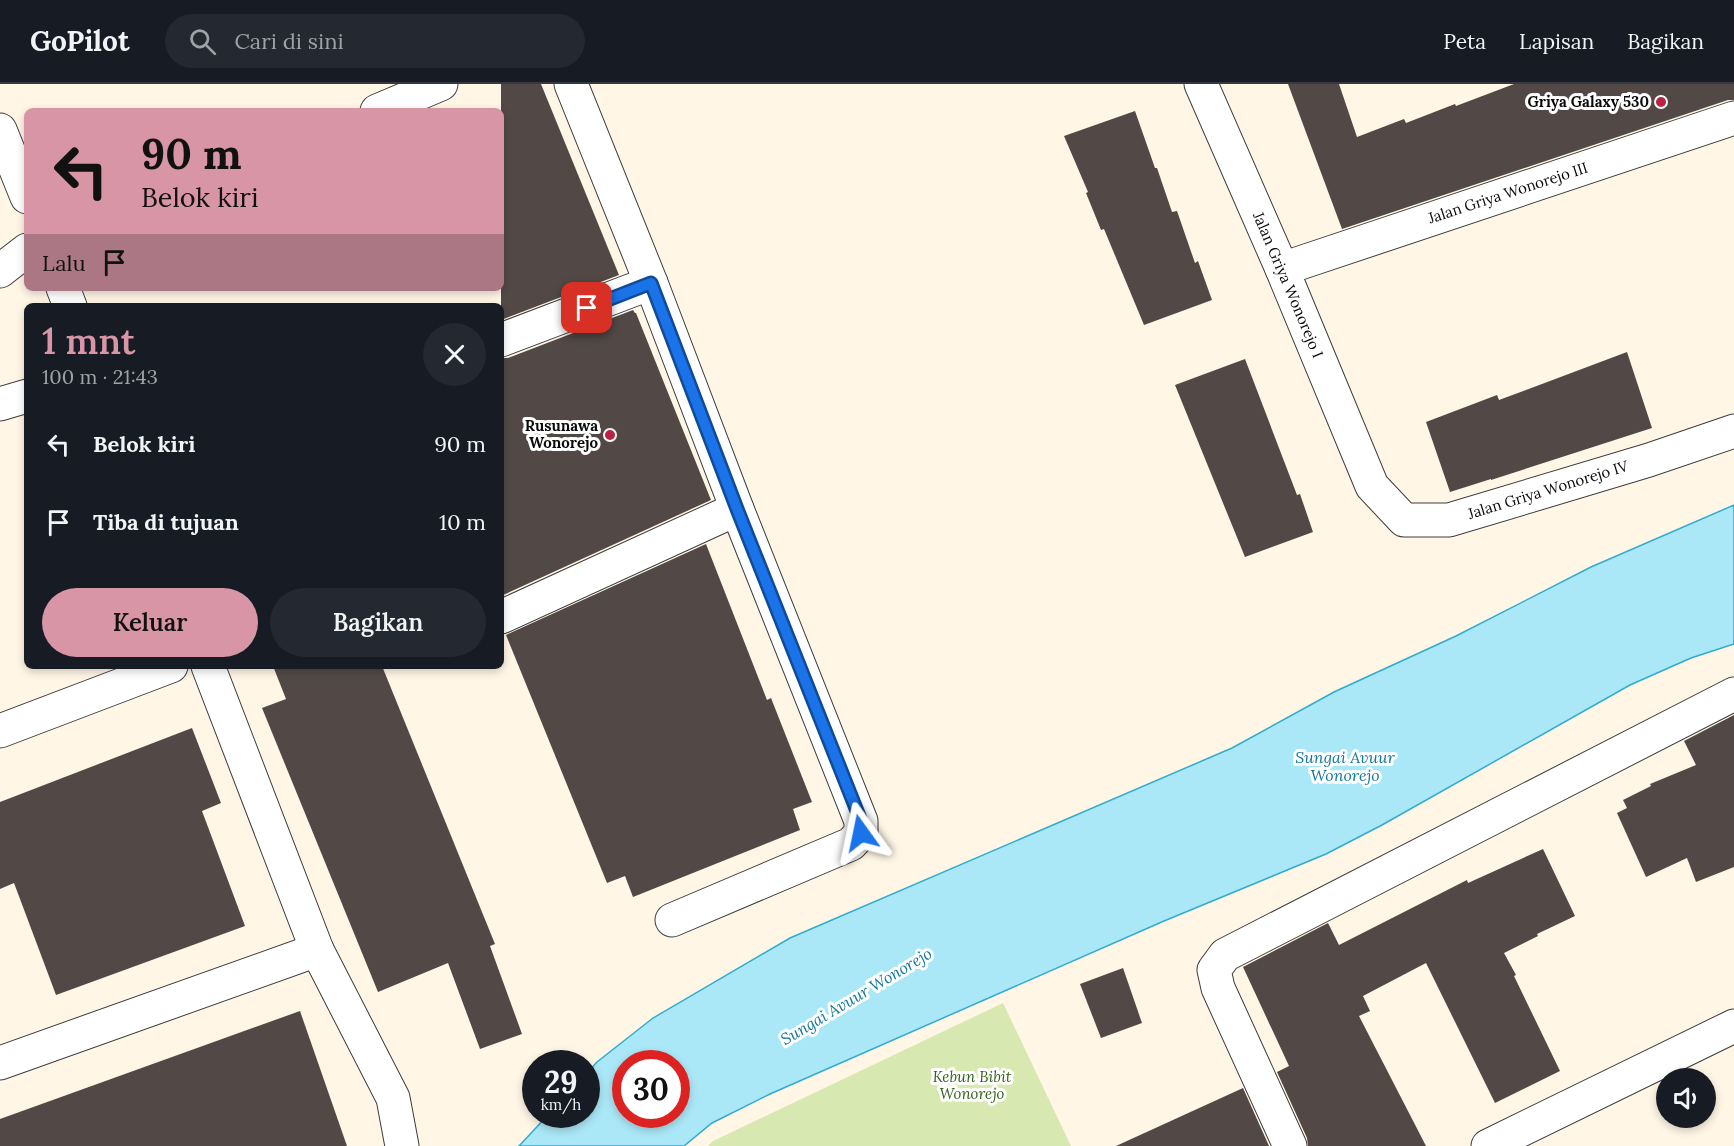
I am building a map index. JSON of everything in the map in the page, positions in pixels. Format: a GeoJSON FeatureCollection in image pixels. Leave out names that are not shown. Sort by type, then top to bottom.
{"type":"FeatureCollection","features":[{"type":"Feature","properties":{"kind":"street"},"geometry":{"type":"LineString","coordinates":[[383,108],[441,84]]}},
{"type":"Feature","properties":{"kind":"street"},"geometry":{"type":"LineString","coordinates":[[571,84],[861,821],[861,833],[851,844],[672,920]]}},
{"type":"Feature","properties":{"kind":"street","name":"Jalan Griya Wonorejo I"},"geometry":{"type":"LineString","coordinates":[[1201,84],[1282,269],[1372,486]]}},
{"type":"Feature","properties":{"kind":"street","name":"Jalan Griya Wonorejo III"},"geometry":{"type":"LineString","coordinates":[[1282,269],[1734,118]]}},
{"type":"Feature","properties":{"kind":"street"},"geometry":{"type":"LineString","coordinates":[[0,130],[24,190]]}},
{"type":"Feature","properties":{"kind":"street"},"geometry":{"type":"LineString","coordinates":[[0,272],[24,252]]}},
{"type":"Feature","properties":{"kind":"street"},"geometry":{"type":"LineString","coordinates":[[504,339],[651,283]]}},
{"type":"Feature","properties":{"kind":"street"},"geometry":{"type":"LineString","coordinates":[[0,404],[24,397]]}},
{"type":"Feature","properties":{"kind":"street","name":"Jalan Griya Wonorejo IV"},"geometry":{"type":"LineString","coordinates":[[1372,486],[1404,520],[1449,520],[1649,460],[1734,431]]}},
{"type":"Feature","properties":{"kind":"street"},"geometry":{"type":"LineString","coordinates":[[504,616],[737,509]]}},
{"type":"Feature","properties":{"kind":"street"},"geometry":{"type":"LineString","coordinates":[[0,731],[163,669]]}},
{"type":"Feature","properties":{"kind":"street"},"geometry":{"type":"LineString","coordinates":[[209,669],[317,950],[393,1098],[402,1146]]}},
{"type":"Feature","properties":{"kind":"street"},"geometry":{"type":"LineString","coordinates":[[1290,1146],[1218,988],[1214,970],[1225,955],[1734,694]]}},
{"type":"Feature","properties":{"kind":"street"},"geometry":{"type":"LineString","coordinates":[[0,1063],[317,950]]}},
{"type":"Feature","properties":{"kind":"street"},"geometry":{"type":"LineString","coordinates":[[1488,1146],[1734,1026]]}},
{"type":"Feature","properties":{"kind":"green space","name":"Kebun Bibit Wonorejo"},"geometry":{"type":"Polygon","coordinates":[[[1003,1003],[1071,1146],[708,1146],[713,1141],[1003,1003]]]}},
{"type":"Feature","properties":{"kind":"water","name":"Sungai Avuur Wonorejo"},"geometry":{"type":"Polygon","coordinates":[[[1734,505],[1734,644],[1691,658],[1630,685],[1382,825],[1326,854],[1164,921],[770,1094],[712,1123],[684,1146],[519,1146],[536,1128],[600,1128],[600,1060],[612,1050],[612,1128],[690,1128],[690,1050],[612,1050],[653,1018],[790,938],[1232,748],[1334,692],[1456,636],[1591,567],[1734,505]]]}},
{"type":"Feature","properties":{"kind":"building"},"geometry":{"type":"Polygon","coordinates":[[[501,84],[541,84],[619,275],[504,319],[501,291],[504,291],[504,108],[501,108],[501,84]]]}},
{"type":"Feature","properties":{"kind":"building"},"geometry":{"type":"Polygon","coordinates":[[[1288,84],[1339,84],[1357,137],[1404,119],[1406,123],[1514,84],[1734,84],[1734,100],[1728,100],[1342,229],[1288,84]]]}},
{"type":"Feature","properties":{"kind":"building"},"geometry":{"type":"Polygon","coordinates":[[[1135,111],[1172,212],[1177,211],[1195,263],[1198,261],[1212,300],[1144,325],[1104,229],[1101,230],[1086,193],[1088,192],[1064,136],[1135,111]]]}},
{"type":"Feature","properties":{"kind":"building","name":"Rusunawa Wonorejo"},"geometry":{"type":"Polygon","coordinates":[[[633,310],[711,500],[504,595],[504,358],[633,310]]]}},
{"type":"Feature","properties":{"kind":"building"},"geometry":{"type":"Polygon","coordinates":[[[1627,352],[1652,428],[1450,492],[1426,422],[1497,395],[1499,400],[1627,352]]]}},
{"type":"Feature","properties":{"kind":"building"},"geometry":{"type":"Polygon","coordinates":[[[1245,359],[1297,495],[1300,494],[1313,532],[1245,557],[1175,385],[1245,359]]]}},
{"type":"Feature","properties":{"kind":"building"},"geometry":{"type":"Polygon","coordinates":[[[706,544],[767,700],[771,698],[812,802],[793,809],[800,830],[633,897],[625,876],[607,883],[506,635],[706,544]]]}},
{"type":"Feature","properties":{"kind":"building"},"geometry":{"type":"Polygon","coordinates":[[[274,669],[383,669],[495,944],[490,946],[522,1034],[480,1049],[448,963],[378,992],[262,708],[286,699],[274,669]]]}},
{"type":"Feature","properties":{"kind":"building"},"geometry":{"type":"Polygon","coordinates":[[[1734,715],[1734,867],[1696,882],[1687,858],[1646,877],[1617,813],[1627,808],[1623,800],[1651,786],[1650,784],[1696,765],[1684,741],[1734,715]]]}},
{"type":"Feature","properties":{"kind":"building"},"geometry":{"type":"Polygon","coordinates":[[[192,728],[221,803],[202,811],[245,926],[56,995],[14,883],[0,889],[0,802],[192,728]]]}},
{"type":"Feature","properties":{"kind":"building"},"geometry":{"type":"Polygon","coordinates":[[[1543,849],[1575,916],[1504,953],[1560,1071],[1495,1103],[1426,963],[1363,996],[1370,1011],[1359,1016],[1426,1146],[1308,1146],[1307,1138],[1277,1072],[1289,1066],[1243,967],[1328,923],[1339,945],[1467,880],[1468,883],[1543,849]]]}},
{"type":"Feature","properties":{"kind":"building"},"geometry":{"type":"Polygon","coordinates":[[[1123,968],[1142,1023],[1101,1038],[1080,984],[1123,968]]]}},
{"type":"Feature","properties":{"kind":"building"},"geometry":{"type":"Polygon","coordinates":[[[300,1011],[347,1146],[0,1146],[0,1119],[300,1011]]]}},
{"type":"Feature","properties":{"kind":"building"},"geometry":{"type":"Polygon","coordinates":[[[1243,1088],[1269,1146],[1116,1146],[1243,1088]]]}},
{"type":"Feature","properties":{"kind":"place","name":"Griya Galaxy 530"},"geometry":{"type":"Point","coordinates":[1661,102]}},
{"type":"Feature","properties":{"kind":"place","name":"Rusunawa Wonorejo"},"geometry":{"type":"Point","coordinates":[610,435]}},
{"type":"Feature","properties":{"kind":"route"},"geometry":{"type":"LineString","coordinates":[[587,308],[651,283],[737,509],[861,821],[861,833]]}}]}
